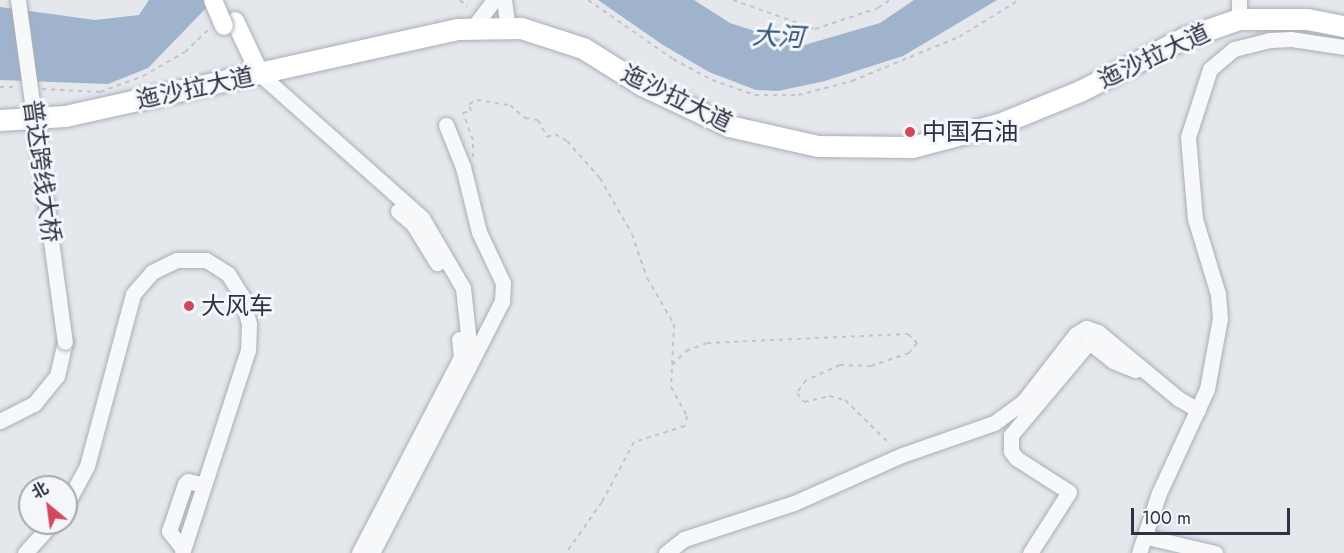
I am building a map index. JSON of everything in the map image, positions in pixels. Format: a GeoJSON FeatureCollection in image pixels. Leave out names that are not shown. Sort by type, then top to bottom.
{"type":"FeatureCollection","features":[{"type":"Feature","properties":{"kind":"highway","name":"迤沙拉大道"},"geometry":{"type":"LineString","coordinates":[[0,120],[65,116],[472,29],[521,28],[582,48],[642,85],[729,126],[818,146],[912,147],[999,124],[1080,91],[1239,9],[1344,26]]}},
{"type":"Feature","properties":{"kind":"main road"},"geometry":{"type":"LineString","coordinates":[[213,0],[254,75]]}},
{"type":"Feature","properties":{"kind":"main road"},"geometry":{"type":"LineString","coordinates":[[225,23],[227,0]]}},
{"type":"Feature","properties":{"kind":"street","name":"普达跨线大桥"},"geometry":{"type":"LineString","coordinates":[[0,421],[34,404],[57,376],[65,342],[18,0]]}},
{"type":"Feature","properties":{"kind":"street"},"geometry":{"type":"LineString","coordinates":[[472,29],[494,0]]}},
{"type":"Feature","properties":{"kind":"street"},"geometry":{"type":"LineString","coordinates":[[504,0],[508,28]]}},
{"type":"Feature","properties":{"kind":"street"},"geometry":{"type":"LineString","coordinates":[[1139,553],[1147,537],[1159,493],[1198,410],[1215,354],[1220,306],[1195,219],[1188,137],[1210,69],[1234,49],[1270,40],[1292,39],[1344,47]]}},
{"type":"Feature","properties":{"kind":"street"},"geometry":{"type":"LineString","coordinates":[[254,75],[422,218],[463,288],[471,362]]}},
{"type":"Feature","properties":{"kind":"street"},"geometry":{"type":"LineString","coordinates":[[254,75],[413,224],[453,289],[461,357],[359,553]]}},
{"type":"Feature","properties":{"kind":"street"},"geometry":{"type":"LineString","coordinates":[[372,553],[502,301],[503,283],[479,232],[463,167],[446,125]]}},
{"type":"Feature","properties":{"kind":"street"},"geometry":{"type":"LineString","coordinates":[[78,482],[87,466],[133,294],[152,272],[177,260],[206,260],[228,274],[242,296],[249,324],[248,350],[183,551]]}},
{"type":"Feature","properties":{"kind":"street"},"geometry":{"type":"LineString","coordinates":[[666,553],[684,539],[794,503],[902,455],[976,431],[1010,413],[1076,334],[1086,328],[1098,332],[1198,410]]}},
{"type":"Feature","properties":{"kind":"street"},"geometry":{"type":"LineString","coordinates":[[1030,553],[1069,492],[1016,458],[1009,443],[1017,427],[1089,342],[1113,361],[1155,377]]}},
{"type":"Feature","properties":{"kind":"street"},"geometry":{"type":"LineString","coordinates":[[25,553],[41,535]]}},
{"type":"Feature","properties":{"kind":"street"},"geometry":{"type":"LineString","coordinates":[[1147,537],[1215,553]]}},
{"type":"Feature","properties":{"kind":"path"},"geometry":{"type":"LineString","coordinates":[[460,0],[467,7]]}},
{"type":"Feature","properties":{"kind":"path"},"geometry":{"type":"LineString","coordinates":[[588,0],[673,59],[712,80],[755,95],[798,95],[852,81],[959,37],[1019,0]]}},
{"type":"Feature","properties":{"kind":"path"},"geometry":{"type":"LineString","coordinates":[[733,0],[815,29],[878,8],[890,0]]}},
{"type":"Feature","properties":{"kind":"path"},"geometry":{"type":"LineString","coordinates":[[35,88],[100,92],[132,80],[185,52],[225,23]]}},
{"type":"Feature","properties":{"kind":"path"},"geometry":{"type":"LineString","coordinates":[[0,87],[24,87]]}},
{"type":"Feature","properties":{"kind":"path"},"geometry":{"type":"LineString","coordinates":[[463,167],[470,163],[475,147],[463,113],[471,111],[469,104],[477,100],[510,105],[525,118],[538,120],[547,137],[555,134],[567,141],[600,178],[632,234],[647,278],[674,324],[672,395],[687,416],[686,426],[634,442],[602,502],[566,553]]}},
{"type":"Feature","properties":{"kind":"path"},"geometry":{"type":"LineString","coordinates":[[671,368],[686,351],[707,343],[908,334],[917,343],[909,353],[871,366],[840,365],[807,380],[797,393],[804,402],[829,396],[845,400],[902,455]]}},
{"type":"Feature","properties":{"kind":"water"},"geometry":{"type":"Polygon","coordinates":[[[149,0],[214,0],[148,68],[108,84],[0,80],[0,7],[95,20],[139,15],[149,0]]]}},
{"type":"Feature","properties":{"kind":"water"},"geometry":{"type":"Polygon","coordinates":[[[598,0],[694,0],[730,23],[801,46],[880,23],[914,0],[997,0],[903,56],[825,81],[778,91],[756,90],[709,72],[663,45],[598,0]]]}},
{"type":"Feature","properties":{"kind":"place","name":"中国石油"},"geometry":{"type":"Point","coordinates":[910,132]}},
{"type":"Feature","properties":{"kind":"place","name":"大风车"},"geometry":{"type":"Point","coordinates":[189,306]}},
{"type":"Feature","properties":{"kind":"water label","name":"大河"},"geometry":{"type":"Point","coordinates":[778,37]}}]}
